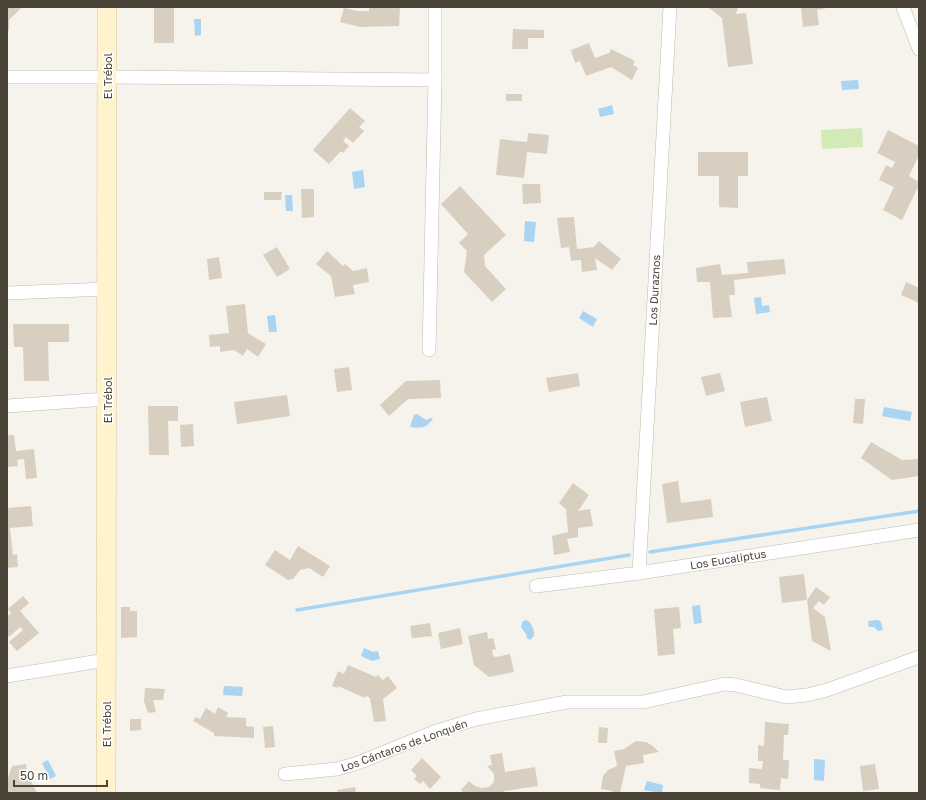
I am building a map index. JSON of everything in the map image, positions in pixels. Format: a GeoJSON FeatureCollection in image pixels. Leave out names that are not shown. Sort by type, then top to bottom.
{"type":"FeatureCollection","features":[{"type":"Feature","properties":{"kind":"main road","name":"El Trébol"},"geometry":{"type":"LineString","coordinates":[[106,793],[107,7]]}},
{"type":"Feature","properties":{"kind":"street"},"geometry":{"type":"LineString","coordinates":[[429,350],[435,80],[435,7]]}},
{"type":"Feature","properties":{"kind":"street","name":"Los Duraznos"},"geometry":{"type":"LineString","coordinates":[[638,573],[670,7]]}},
{"type":"Feature","properties":{"kind":"street"},"geometry":{"type":"LineString","coordinates":[[903,7],[919,49]]}},
{"type":"Feature","properties":{"kind":"street"},"geometry":{"type":"LineString","coordinates":[[7,77],[107,76],[435,80]]}},
{"type":"Feature","properties":{"kind":"street"},"geometry":{"type":"LineString","coordinates":[[7,293],[107,289]]}},
{"type":"Feature","properties":{"kind":"street"},"geometry":{"type":"LineString","coordinates":[[7,406],[107,399]]}},
{"type":"Feature","properties":{"kind":"street","name":"Los Eucaliptus"},"geometry":{"type":"LineString","coordinates":[[536,586],[638,573],[919,530]]}},
{"type":"Feature","properties":{"kind":"street","name":"Los Cántaros de Lonquén"},"geometry":{"type":"LineString","coordinates":[[285,774],[337,769],[460,723],[567,702],[642,702],[725,684],[736,685],[786,697],[807,695],[827,690],[919,657]]}},
{"type":"Feature","properties":{"kind":"street"},"geometry":{"type":"LineString","coordinates":[[7,676],[106,660]]}},
{"type":"Feature","properties":{"kind":"green space"},"geometry":{"type":"Polygon","coordinates":[[[862,128],[863,147],[822,149],[821,130],[862,128]]]}},
{"type":"Feature","properties":{"kind":"water"},"geometry":{"type":"Polygon","coordinates":[[[194,19],[201,19],[201,35],[195,36],[194,19]]]}},
{"type":"Feature","properties":{"kind":"water"},"geometry":{"type":"Polygon","coordinates":[[[858,80],[859,89],[842,90],[841,81],[858,80]]]}},
{"type":"Feature","properties":{"kind":"water"},"geometry":{"type":"Polygon","coordinates":[[[612,105],[614,114],[600,117],[598,109],[612,105]]]}},
{"type":"Feature","properties":{"kind":"water"},"geometry":{"type":"Polygon","coordinates":[[[363,170],[365,187],[354,189],[352,172],[363,170]]]}},
{"type":"Feature","properties":{"kind":"water"},"geometry":{"type":"Polygon","coordinates":[[[285,195],[292,195],[293,211],[286,211],[285,195]]]}},
{"type":"Feature","properties":{"kind":"water"},"geometry":{"type":"Polygon","coordinates":[[[525,221],[536,222],[534,242],[524,241],[525,221]]]}},
{"type":"Feature","properties":{"kind":"water"},"geometry":{"type":"Polygon","coordinates":[[[761,297],[762,306],[769,305],[770,312],[756,314],[754,298],[761,297]]]}},
{"type":"Feature","properties":{"kind":"water"},"geometry":{"type":"Polygon","coordinates":[[[583,311],[597,319],[593,327],[579,318],[583,311]]]}},
{"type":"Feature","properties":{"kind":"water"},"geometry":{"type":"Polygon","coordinates":[[[275,315],[277,332],[269,332],[267,316],[275,315]]]}},
{"type":"Feature","properties":{"kind":"water"},"geometry":{"type":"Polygon","coordinates":[[[884,407],[912,412],[910,421],[882,416],[884,407]]]}},
{"type":"Feature","properties":{"kind":"water"},"geometry":{"type":"Polygon","coordinates":[[[417,414],[426,420],[431,418],[433,419],[428,425],[423,427],[410,427],[414,415],[417,414]]]}},
{"type":"Feature","properties":{"kind":"water"},"geometry":{"type":"Polygon","coordinates":[[[700,605],[702,623],[694,624],[692,606],[700,605]]]}},
{"type":"Feature","properties":{"kind":"water"},"geometry":{"type":"Polygon","coordinates":[[[526,620],[531,624],[534,631],[534,636],[530,640],[527,638],[521,627],[523,621],[526,620]]]}},
{"type":"Feature","properties":{"kind":"water"},"geometry":{"type":"Polygon","coordinates":[[[878,620],[881,622],[883,630],[878,631],[874,627],[869,627],[868,621],[878,620]]]}},
{"type":"Feature","properties":{"kind":"water"},"geometry":{"type":"Polygon","coordinates":[[[364,648],[373,652],[378,651],[380,659],[372,661],[361,656],[364,648]]]}},
{"type":"Feature","properties":{"kind":"water"},"geometry":{"type":"Polygon","coordinates":[[[224,686],[243,687],[242,696],[223,695],[224,686]]]}},
{"type":"Feature","properties":{"kind":"water"},"geometry":{"type":"Polygon","coordinates":[[[814,759],[825,760],[824,781],[814,780],[814,759]]]}},
{"type":"Feature","properties":{"kind":"water"},"geometry":{"type":"Polygon","coordinates":[[[48,760],[56,776],[50,779],[42,763],[48,760]]]}},
{"type":"Feature","properties":{"kind":"water"},"geometry":{"type":"Polygon","coordinates":[[[647,781],[663,785],[662,793],[644,790],[647,781]]]}},
{"type":"Feature","properties":{"kind":"building"},"geometry":{"type":"Polygon","coordinates":[[[7,7],[22,7],[9,20],[9,31],[7,31],[7,7]]]}},
{"type":"Feature","properties":{"kind":"building"},"geometry":{"type":"Polygon","coordinates":[[[154,7],[174,7],[174,43],[154,43],[154,7]]]}},
{"type":"Feature","properties":{"kind":"building"},"geometry":{"type":"Polygon","coordinates":[[[369,7],[400,7],[399,26],[360,27],[340,22],[344,8],[358,11],[369,11],[369,7]]]}},
{"type":"Feature","properties":{"kind":"building"},"geometry":{"type":"Polygon","coordinates":[[[738,7],[736,14],[746,13],[753,64],[728,67],[722,18],[709,8],[738,7]]]}},
{"type":"Feature","properties":{"kind":"building"},"geometry":{"type":"Polygon","coordinates":[[[801,7],[827,8],[817,10],[819,25],[803,27],[801,7]]]}},
{"type":"Feature","properties":{"kind":"building"},"geometry":{"type":"Polygon","coordinates":[[[513,29],[544,30],[544,38],[528,38],[528,49],[512,49],[513,29]]]}},
{"type":"Feature","properties":{"kind":"building"},"geometry":{"type":"Polygon","coordinates":[[[589,43],[595,58],[609,53],[611,49],[635,61],[633,65],[638,68],[632,80],[611,67],[586,76],[580,61],[575,63],[571,50],[589,43]]]}},
{"type":"Feature","properties":{"kind":"building"},"geometry":{"type":"Polygon","coordinates":[[[506,94],[522,94],[522,101],[506,101],[506,94]]]}},
{"type":"Feature","properties":{"kind":"building"},"geometry":{"type":"Polygon","coordinates":[[[350,108],[365,121],[359,127],[364,131],[353,143],[346,137],[343,141],[349,146],[343,153],[341,151],[329,164],[313,150],[350,108]]]}},
{"type":"Feature","properties":{"kind":"building"},"geometry":{"type":"Polygon","coordinates":[[[888,130],[919,146],[919,155],[909,176],[919,182],[919,185],[902,220],[883,210],[894,187],[879,180],[886,165],[892,168],[895,162],[877,153],[888,130]]]}},
{"type":"Feature","properties":{"kind":"building"},"geometry":{"type":"Polygon","coordinates":[[[528,133],[549,135],[547,154],[527,152],[524,178],[496,175],[500,139],[527,142],[528,133]]]}},
{"type":"Feature","properties":{"kind":"building"},"geometry":{"type":"Polygon","coordinates":[[[698,152],[748,152],[748,176],[738,176],[738,208],[719,207],[719,176],[698,176],[698,152]]]}},
{"type":"Feature","properties":{"kind":"building"},"geometry":{"type":"Polygon","coordinates":[[[522,184],[540,184],[541,203],[523,204],[522,184]]]}},
{"type":"Feature","properties":{"kind":"building"},"geometry":{"type":"Polygon","coordinates":[[[460,186],[506,235],[484,255],[485,266],[506,289],[492,302],[464,272],[467,251],[459,243],[468,234],[441,204],[460,186]]]}},
{"type":"Feature","properties":{"kind":"building"},"geometry":{"type":"Polygon","coordinates":[[[301,189],[314,189],[314,217],[302,218],[301,189]]]}},
{"type":"Feature","properties":{"kind":"building"},"geometry":{"type":"Polygon","coordinates":[[[264,192],[282,192],[281,200],[264,200],[264,192]]]}},
{"type":"Feature","properties":{"kind":"building"},"geometry":{"type":"Polygon","coordinates":[[[574,217],[577,249],[594,247],[599,241],[621,259],[612,270],[595,258],[597,270],[582,272],[581,260],[571,261],[569,247],[561,248],[557,218],[574,217]]]}},
{"type":"Feature","properties":{"kind":"building"},"geometry":{"type":"Polygon","coordinates":[[[277,247],[290,269],[277,277],[263,255],[277,247]]]}},
{"type":"Feature","properties":{"kind":"building"},"geometry":{"type":"Polygon","coordinates":[[[327,251],[343,266],[345,264],[353,271],[367,268],[369,282],[353,285],[355,294],[335,297],[331,276],[316,264],[327,251]]]}},
{"type":"Feature","properties":{"kind":"building"},"geometry":{"type":"Polygon","coordinates":[[[219,257],[222,278],[209,280],[207,259],[219,257]]]}},
{"type":"Feature","properties":{"kind":"building"},"geometry":{"type":"Polygon","coordinates":[[[784,259],[786,274],[734,280],[735,295],[729,295],[732,317],[713,318],[710,282],[697,282],[696,268],[720,264],[722,275],[748,273],[747,262],[784,259]]]}},
{"type":"Feature","properties":{"kind":"building"},"geometry":{"type":"Polygon","coordinates":[[[906,282],[919,288],[919,303],[901,295],[906,282]]]}},
{"type":"Feature","properties":{"kind":"building"},"geometry":{"type":"Polygon","coordinates":[[[245,304],[248,333],[266,344],[258,357],[247,349],[243,356],[234,350],[220,352],[220,346],[210,347],[209,335],[229,333],[226,306],[245,304]]]}},
{"type":"Feature","properties":{"kind":"building"},"geometry":{"type":"Polygon","coordinates":[[[13,324],[69,324],[69,342],[48,342],[49,381],[24,381],[23,347],[14,347],[13,324]]]}},
{"type":"Feature","properties":{"kind":"building"},"geometry":{"type":"Polygon","coordinates":[[[349,367],[352,390],[337,392],[334,369],[349,367]]]}},
{"type":"Feature","properties":{"kind":"building"},"geometry":{"type":"Polygon","coordinates":[[[578,373],[580,386],[549,392],[546,378],[578,373]]]}},
{"type":"Feature","properties":{"kind":"building"},"geometry":{"type":"Polygon","coordinates":[[[720,373],[725,391],[706,396],[701,377],[720,373]]]}},
{"type":"Feature","properties":{"kind":"building"},"geometry":{"type":"Polygon","coordinates":[[[440,380],[441,398],[408,399],[389,416],[380,405],[406,381],[440,380]]]}},
{"type":"Feature","properties":{"kind":"building"},"geometry":{"type":"Polygon","coordinates":[[[287,395],[290,416],[237,424],[234,402],[287,395]]]}},
{"type":"Feature","properties":{"kind":"building"},"geometry":{"type":"Polygon","coordinates":[[[767,397],[772,421],[745,427],[740,402],[767,397]]]}},
{"type":"Feature","properties":{"kind":"building"},"geometry":{"type":"Polygon","coordinates":[[[855,399],[865,399],[863,424],[853,423],[855,399]]]}},
{"type":"Feature","properties":{"kind":"building"},"geometry":{"type":"Polygon","coordinates":[[[148,406],[178,406],[178,421],[168,421],[169,455],[149,455],[148,406]]]}},
{"type":"Feature","properties":{"kind":"building"},"geometry":{"type":"Polygon","coordinates":[[[193,424],[194,446],[181,447],[180,425],[193,424]]]}},
{"type":"Feature","properties":{"kind":"building"},"geometry":{"type":"Polygon","coordinates":[[[7,435],[14,435],[16,451],[34,449],[37,478],[26,479],[24,459],[17,460],[18,466],[7,467],[7,435]]]}},
{"type":"Feature","properties":{"kind":"building"},"geometry":{"type":"Polygon","coordinates":[[[871,442],[902,460],[919,459],[919,476],[892,480],[861,458],[871,442]]]}},
{"type":"Feature","properties":{"kind":"building"},"geometry":{"type":"Polygon","coordinates":[[[678,481],[681,503],[711,499],[713,517],[667,523],[662,484],[678,481]]]}},
{"type":"Feature","properties":{"kind":"building"},"geometry":{"type":"Polygon","coordinates":[[[573,483],[589,495],[578,511],[590,509],[593,526],[578,528],[578,537],[567,539],[570,552],[554,555],[552,536],[568,532],[566,509],[559,503],[573,483]]]}},
{"type":"Feature","properties":{"kind":"building"},"geometry":{"type":"Polygon","coordinates":[[[31,506],[33,526],[10,528],[13,555],[17,554],[18,567],[7,568],[7,508],[31,506]]]}},
{"type":"Feature","properties":{"kind":"building"},"geometry":{"type":"Polygon","coordinates":[[[298,546],[330,566],[323,577],[309,568],[300,570],[293,579],[288,580],[265,565],[275,550],[290,560],[298,546]]]}},
{"type":"Feature","properties":{"kind":"building"},"geometry":{"type":"Polygon","coordinates":[[[804,574],[807,600],[782,603],[779,577],[804,574]]]}},
{"type":"Feature","properties":{"kind":"building"},"geometry":{"type":"Polygon","coordinates":[[[816,587],[830,597],[824,605],[819,601],[813,608],[825,617],[831,651],[812,641],[807,600],[816,587]]]}},
{"type":"Feature","properties":{"kind":"building"},"geometry":{"type":"Polygon","coordinates":[[[23,596],[29,603],[20,611],[39,633],[17,651],[9,642],[23,630],[20,627],[9,637],[7,634],[7,617],[11,613],[8,609],[23,596]]]}},
{"type":"Feature","properties":{"kind":"building"},"geometry":{"type":"Polygon","coordinates":[[[121,607],[130,607],[130,611],[137,611],[137,637],[121,638],[121,607]]]}},
{"type":"Feature","properties":{"kind":"building"},"geometry":{"type":"Polygon","coordinates":[[[679,607],[681,628],[673,629],[675,654],[658,656],[654,609],[679,607]]]}},
{"type":"Feature","properties":{"kind":"building"},"geometry":{"type":"Polygon","coordinates":[[[430,623],[432,636],[412,638],[410,626],[430,623]]]}},
{"type":"Feature","properties":{"kind":"building"},"geometry":{"type":"Polygon","coordinates":[[[460,628],[463,644],[441,649],[438,633],[460,628]]]}},
{"type":"Feature","properties":{"kind":"building"},"geometry":{"type":"Polygon","coordinates":[[[487,632],[488,639],[493,638],[496,649],[492,650],[493,656],[496,657],[510,654],[514,672],[489,677],[474,665],[468,636],[487,632]]]}},
{"type":"Feature","properties":{"kind":"building"},"geometry":{"type":"Polygon","coordinates":[[[348,665],[376,677],[378,675],[383,680],[388,676],[397,688],[383,699],[386,721],[374,722],[370,698],[366,696],[365,698],[338,686],[338,688],[332,686],[338,671],[344,674],[348,665]]]}},
{"type":"Feature","properties":{"kind":"building"},"geometry":{"type":"Polygon","coordinates":[[[145,688],[165,689],[163,700],[153,700],[156,712],[148,713],[144,701],[145,688]]]}},
{"type":"Feature","properties":{"kind":"building"},"geometry":{"type":"Polygon","coordinates":[[[218,707],[228,713],[226,717],[246,718],[246,726],[254,727],[254,738],[214,736],[214,733],[193,721],[196,717],[200,719],[206,708],[215,714],[218,707]]]}},
{"type":"Feature","properties":{"kind":"building"},"geometry":{"type":"Polygon","coordinates":[[[130,719],[141,719],[141,730],[130,731],[130,719]]]}},
{"type":"Feature","properties":{"kind":"building"},"geometry":{"type":"Polygon","coordinates":[[[765,722],[789,724],[788,735],[784,735],[783,760],[789,760],[788,779],[781,778],[780,790],[760,788],[760,784],[749,783],[749,768],[762,769],[763,761],[758,761],[758,745],[764,746],[765,722]]]}},
{"type":"Feature","properties":{"kind":"building"},"geometry":{"type":"Polygon","coordinates":[[[273,726],[275,747],[265,748],[263,727],[273,726]]]}},
{"type":"Feature","properties":{"kind":"building"},"geometry":{"type":"Polygon","coordinates":[[[599,727],[608,728],[607,743],[598,743],[599,727]]]}},
{"type":"Feature","properties":{"kind":"building"},"geometry":{"type":"Polygon","coordinates":[[[636,741],[646,742],[659,752],[643,755],[644,763],[626,766],[620,793],[612,793],[612,791],[601,789],[603,776],[608,770],[617,766],[614,751],[624,749],[636,741]]]}},
{"type":"Feature","properties":{"kind":"building"},"geometry":{"type":"Polygon","coordinates":[[[502,753],[505,772],[535,767],[538,786],[504,791],[503,793],[464,793],[461,790],[469,781],[475,786],[482,788],[489,787],[494,782],[494,774],[487,766],[492,765],[490,755],[502,753]]]}},
{"type":"Feature","properties":{"kind":"building"},"geometry":{"type":"Polygon","coordinates":[[[422,758],[441,777],[430,789],[423,781],[420,784],[414,779],[417,776],[411,770],[422,758]]]}},
{"type":"Feature","properties":{"kind":"building"},"geometry":{"type":"Polygon","coordinates":[[[26,764],[27,773],[37,793],[7,793],[7,780],[12,766],[26,764]]]}},
{"type":"Feature","properties":{"kind":"building"},"geometry":{"type":"Polygon","coordinates":[[[875,764],[879,789],[863,791],[860,766],[875,764]]]}},
{"type":"Feature","properties":{"kind":"building"},"geometry":{"type":"Polygon","coordinates":[[[355,787],[356,793],[338,793],[337,790],[355,787]]]}},
{"type":"Feature","properties":{"kind":"waterway"},"geometry":{"type":"LineString","coordinates":[[650,552],[919,511]]}},
{"type":"Feature","properties":{"kind":"waterway"},"geometry":{"type":"LineString","coordinates":[[297,610],[629,555]]}}]}
